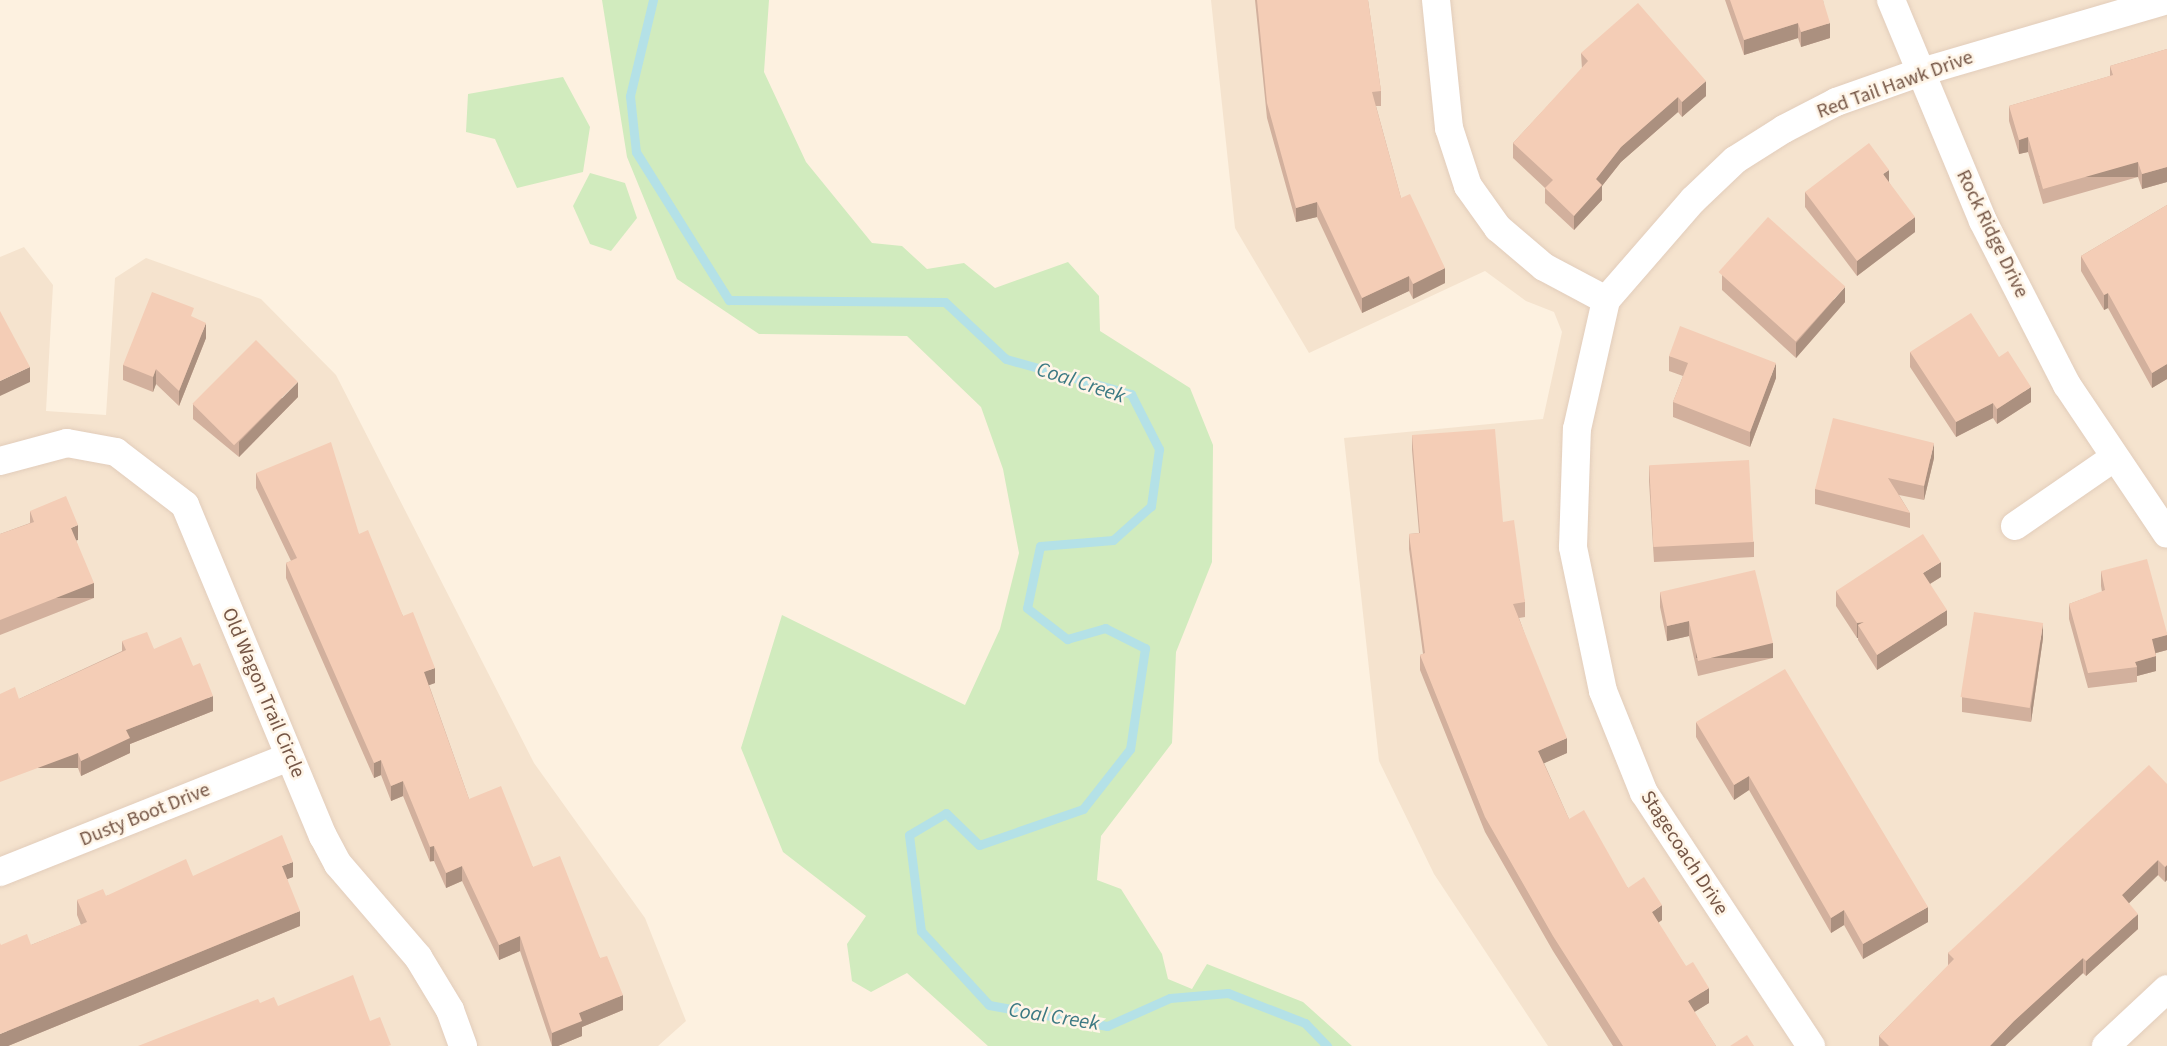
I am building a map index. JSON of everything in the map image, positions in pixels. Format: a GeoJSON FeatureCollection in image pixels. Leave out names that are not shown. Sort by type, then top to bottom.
{"type":"FeatureCollection","features":[{"type":"Feature","properties":{"kind":"street"},"geometry":{"type":"LineString","coordinates":[[1436,0],[1449,128],[1468,186],[1498,228],[1536,260],[1606,300]]}},
{"type":"Feature","properties":{"kind":"street","name":"Rock Ridge Drive"},"geometry":{"type":"LineString","coordinates":[[1891,0],[1918,73],[1983,221],[2062,375],[2167,534]]}},
{"type":"Feature","properties":{"kind":"street","name":"Red Tail Hawk Drive"},"geometry":{"type":"LineString","coordinates":[[1577,429],[1606,300],[1693,200],[1736,160],[1836,102],[1918,73],[2167,0]]}},
{"type":"Feature","properties":{"kind":"street","name":"Stagecoach Drive"},"geometry":{"type":"LineString","coordinates":[[1577,429],[1573,547],[1603,691],[1644,794],[1811,1046]]}},
{"type":"Feature","properties":{"kind":"street","name":"Old Wagon Trail Circle"},"geometry":{"type":"LineString","coordinates":[[0,460],[67,443],[116,452],[185,505],[290,757],[338,864],[418,957],[450,1010],[463,1046]]}},
{"type":"Feature","properties":{"kind":"street"},"geometry":{"type":"LineString","coordinates":[[2015,526],[2115,457]]}},
{"type":"Feature","properties":{"kind":"street","name":"Dusty Boot Drive"},"geometry":{"type":"LineString","coordinates":[[0,872],[290,757]]}},
{"type":"Feature","properties":{"kind":"street"},"geometry":{"type":"LineString","coordinates":[[2106,1046],[2167,989]]}},
{"type":"Feature","properties":{"kind":"shaded area"},"geometry":{"type":"Polygon","coordinates":[[[1211,0],[2167,0],[2167,1046],[1548,1046],[1434,874],[1379,761],[1344,438],[1543,419],[1562,332],[1554,312],[1526,301],[1485,271],[1309,353],[1235,228],[1211,0]]]}},
{"type":"Feature","properties":{"kind":"shaded area"},"geometry":{"type":"Polygon","coordinates":[[[24,247],[53,285],[46,411],[106,415],[115,278],[146,258],[261,299],[336,375],[534,763],[645,918],[686,1021],[658,1046],[0,1046],[0,257],[24,247]]]}},
{"type":"Feature","properties":{"kind":"green space"},"geometry":{"type":"Polygon","coordinates":[[[602,0],[769,0],[764,72],[806,162],[872,243],[902,246],[927,269],[964,263],[995,288],[1068,262],[1099,296],[1100,331],[1190,388],[1213,445],[1212,562],[1176,652],[1172,743],[1101,836],[1097,880],[1121,889],[1162,954],[1168,979],[1192,989],[1207,964],[1303,1002],[1352,1046],[988,1046],[907,973],[871,992],[852,981],[847,944],[866,916],[783,852],[741,748],[782,615],[965,705],[1000,629],[1019,553],[1003,469],[981,407],[907,336],[759,334],[677,279],[627,157],[602,0]]]}},
{"type":"Feature","properties":{"kind":"green space"},"geometry":{"type":"Polygon","coordinates":[[[563,77],[590,127],[583,172],[517,188],[495,139],[466,132],[468,94],[563,77]]]}},
{"type":"Feature","properties":{"kind":"green space"},"geometry":{"type":"Polygon","coordinates":[[[590,173],[625,183],[637,218],[611,251],[590,244],[573,206],[590,173]]]}},
{"type":"Feature","properties":{"kind":"building"},"geometry":{"type":"Polygon","coordinates":[[[1257,0],[1368,0],[1381,91],[1372,92],[1401,198],[1410,194],[1445,268],[1413,284],[1409,276],[1362,298],[1317,202],[1296,208],[1267,103],[1257,0]]]}},
{"type":"Feature","properties":{"kind":"building"},"geometry":{"type":"Polygon","coordinates":[[[1730,0],[1823,0],[1830,23],[1801,32],[1798,23],[1744,40],[1730,0]]]}},
{"type":"Feature","properties":{"kind":"building"},"geometry":{"type":"Polygon","coordinates":[[[1638,3],[1706,81],[1682,102],[1678,97],[1621,147],[1596,179],[1602,185],[1574,216],[1545,188],[1553,180],[1513,143],[1588,61],[1581,53],[1638,3]]]}},
{"type":"Feature","properties":{"kind":"building"},"geometry":{"type":"Polygon","coordinates":[[[2167,49],[2167,167],[2142,174],[2138,162],[2043,189],[2028,137],[2019,140],[2009,106],[2113,75],[2110,66],[2167,49]]]}},
{"type":"Feature","properties":{"kind":"building"},"geometry":{"type":"Polygon","coordinates":[[[1869,143],[1889,170],[1883,174],[1915,217],[1857,261],[1805,192],[1869,143]]]}},
{"type":"Feature","properties":{"kind":"building"},"geometry":{"type":"Polygon","coordinates":[[[2167,205],[2167,364],[2152,373],[2108,293],[2104,295],[2081,256],[2167,205]]]}},
{"type":"Feature","properties":{"kind":"building"},"geometry":{"type":"Polygon","coordinates":[[[1768,217],[1845,287],[1796,342],[1718,272],[1768,217]]]}},
{"type":"Feature","properties":{"kind":"building"},"geometry":{"type":"Polygon","coordinates":[[[152,292],[194,308],[191,316],[206,323],[179,391],[156,369],[153,377],[123,365],[152,292]]]}},
{"type":"Feature","properties":{"kind":"building"},"geometry":{"type":"Polygon","coordinates":[[[0,311],[30,367],[0,381],[0,311]]]}},
{"type":"Feature","properties":{"kind":"building"},"geometry":{"type":"Polygon","coordinates":[[[1971,313],[1999,357],[2008,351],[2031,387],[1997,409],[1993,403],[1956,422],[1910,352],[1971,313]]]}},
{"type":"Feature","properties":{"kind":"building"},"geometry":{"type":"Polygon","coordinates":[[[1680,326],[1776,363],[1750,432],[1673,402],[1688,363],[1669,356],[1680,326]]]}},
{"type":"Feature","properties":{"kind":"building"},"geometry":{"type":"Polygon","coordinates":[[[256,340],[298,382],[234,445],[192,404],[256,340]]]}},
{"type":"Feature","properties":{"kind":"building"},"geometry":{"type":"Polygon","coordinates":[[[1833,418],[1934,443],[1924,486],[1888,478],[1910,513],[1815,489],[1833,418]]]}},
{"type":"Feature","properties":{"kind":"building"},"geometry":{"type":"Polygon","coordinates":[[[1495,429],[1503,522],[1514,520],[1525,602],[1513,604],[1567,738],[1538,751],[1569,819],[1584,810],[1628,888],[1644,877],[1662,905],[1652,912],[1686,966],[1693,962],[1709,988],[1688,1001],[1716,1046],[1623,1046],[1553,936],[1485,817],[1420,655],[1425,653],[1409,534],[1420,533],[1412,435],[1495,429]]]}},
{"type":"Feature","properties":{"kind":"building"},"geometry":{"type":"Polygon","coordinates":[[[331,442],[359,534],[368,530],[403,616],[413,612],[435,668],[424,672],[469,799],[501,786],[533,867],[560,856],[600,958],[607,956],[623,995],[579,1013],[582,1021],[552,1033],[520,936],[499,945],[462,866],[446,873],[434,846],[430,847],[403,781],[391,786],[381,760],[374,763],[286,563],[297,558],[256,473],[331,442]]]}},
{"type":"Feature","properties":{"kind":"building"},"geometry":{"type":"Polygon","coordinates":[[[1749,460],[1753,542],[1653,547],[1649,465],[1749,460]]]}},
{"type":"Feature","properties":{"kind":"building"},"geometry":{"type":"Polygon","coordinates":[[[66,496],[78,525],[71,528],[94,583],[0,620],[0,534],[34,522],[30,511],[66,496]]]}},
{"type":"Feature","properties":{"kind":"building"},"geometry":{"type":"Polygon","coordinates":[[[1923,534],[1941,562],[1923,573],[1947,610],[1877,655],[1858,625],[1864,622],[1857,623],[1836,591],[1923,534]]]}},
{"type":"Feature","properties":{"kind":"building"},"geometry":{"type":"Polygon","coordinates":[[[2147,559],[2167,635],[2152,639],[2156,656],[2135,662],[2137,667],[2088,673],[2069,604],[2105,590],[2101,571],[2147,559]]]}},
{"type":"Feature","properties":{"kind":"building"},"geometry":{"type":"Polygon","coordinates":[[[1755,570],[1773,643],[1698,661],[1689,621],[1667,626],[1660,592],[1755,570]]]}},
{"type":"Feature","properties":{"kind":"building"},"geometry":{"type":"Polygon","coordinates":[[[1974,612],[2043,623],[2030,708],[1961,697],[1974,612]]]}},
{"type":"Feature","properties":{"kind":"building"},"geometry":{"type":"Polygon","coordinates":[[[147,632],[154,649],[181,637],[193,666],[200,663],[213,696],[126,730],[130,738],[81,761],[78,753],[0,782],[0,694],[15,687],[19,699],[126,650],[122,641],[147,632]]]}},
{"type":"Feature","properties":{"kind":"building"},"geometry":{"type":"Polygon","coordinates":[[[1785,669],[1928,907],[1863,944],[1844,910],[1831,918],[1749,776],[1734,785],[1696,722],[1785,669]]]}},
{"type":"Feature","properties":{"kind":"building"},"geometry":{"type":"Polygon","coordinates":[[[2149,765],[2167,784],[2167,865],[2165,867],[2158,860],[2122,895],[2138,914],[2086,961],[2083,958],[1990,1046],[1889,1046],[1879,1036],[1954,959],[1948,953],[2149,765]]]}},
{"type":"Feature","properties":{"kind":"building"},"geometry":{"type":"Polygon","coordinates":[[[282,835],[293,862],[282,866],[300,911],[0,1034],[0,943],[1,945],[27,934],[31,945],[87,922],[77,900],[103,889],[106,896],[186,859],[193,876],[282,835]]]}},
{"type":"Feature","properties":{"kind":"building"},"geometry":{"type":"Polygon","coordinates":[[[353,975],[370,1021],[380,1017],[391,1045],[138,1046],[258,999],[260,1003],[274,997],[278,1006],[353,975]]]}},
{"type":"Feature","properties":{"kind":"building"},"geometry":{"type":"Polygon","coordinates":[[[1747,1035],[1754,1046],[1730,1046],[1747,1035]]]}},
{"type":"Feature","properties":{"kind":"waterway","name":"Coal Creek"},"geometry":{"type":"LineString","coordinates":[[653,0],[630,96],[636,152],[729,300],[945,302],[1006,359],[1131,394],[1159,449],[1151,506],[1113,540],[1040,546],[1027,608],[1067,639],[1105,628],[1145,648],[1130,749],[1083,809],[979,845],[946,813],[909,835],[921,931],[989,1005],[1107,1026],[1170,998],[1228,993],[1305,1023],[1327,1046]]}}]}
